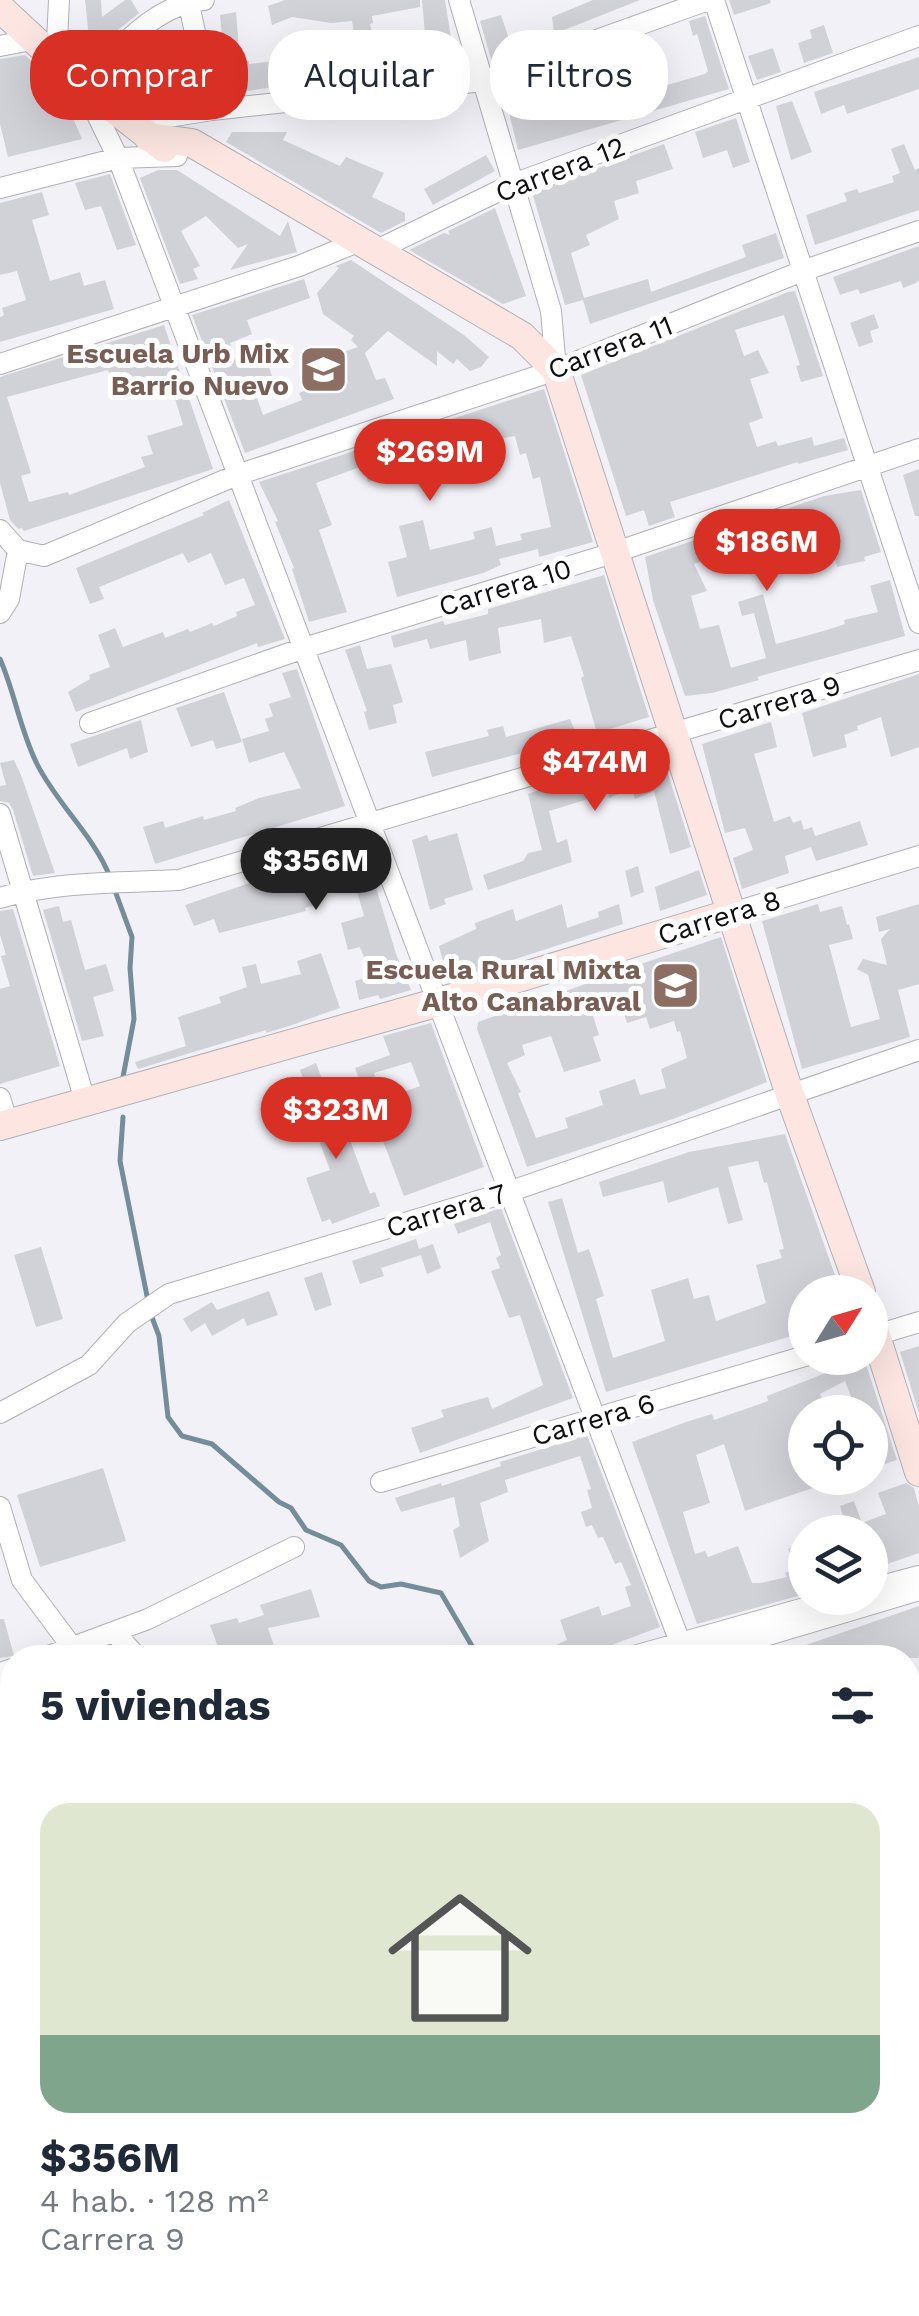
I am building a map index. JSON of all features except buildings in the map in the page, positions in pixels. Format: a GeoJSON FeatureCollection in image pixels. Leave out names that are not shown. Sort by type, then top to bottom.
{"type":"FeatureCollection","features":[{"type":"Feature","properties":{"kind":"main road"},"geometry":{"type":"LineString","coordinates":[[0,8],[30,39]]}},
{"type":"Feature","properties":{"kind":"main road"},"geometry":{"type":"LineString","coordinates":[[127,120],[177,156],[358,248]]}},
{"type":"Feature","properties":{"kind":"main road"},"geometry":{"type":"LineString","coordinates":[[139,130],[192,144],[511,350],[556,370],[790,1095],[855,1275]]}},
{"type":"Feature","properties":{"kind":"main road","name":"Carrera 8"},"geometry":{"type":"LineString","coordinates":[[3,1116],[86,1104],[732,913]]}},
{"type":"Feature","properties":{"kind":"main road"},"geometry":{"type":"LineString","coordinates":[[887,1375],[919,1472]]}},
{"type":"Feature","properties":{"kind":"street"},"geometry":{"type":"LineString","coordinates":[[58,30],[60,0]]}},
{"type":"Feature","properties":{"kind":"street"},"geometry":{"type":"LineString","coordinates":[[139,30],[188,1],[204,0]]}},
{"type":"Feature","properties":{"kind":"street"},"geometry":{"type":"LineString","coordinates":[[458,0],[551,311],[556,370]]}},
{"type":"Feature","properties":{"kind":"street"},"geometry":{"type":"LineString","coordinates":[[248,106],[482,80],[711,0],[748,100],[919,622]]}},
{"type":"Feature","properties":{"kind":"street"},"geometry":{"type":"LineString","coordinates":[[188,1],[194,30]]}},
{"type":"Feature","properties":{"kind":"street","name":"Carrera 12"},"geometry":{"type":"LineString","coordinates":[[0,364],[358,248],[514,184],[919,36]]}},
{"type":"Feature","properties":{"kind":"street"},"geometry":{"type":"LineString","coordinates":[[0,46],[30,40]]}},
{"type":"Feature","properties":{"kind":"street"},"geometry":{"type":"LineString","coordinates":[[100,120],[118,158],[683,1645]]}},
{"type":"Feature","properties":{"kind":"street"},"geometry":{"type":"LineString","coordinates":[[139,130],[176,120]]}},
{"type":"Feature","properties":{"kind":"street"},"geometry":{"type":"LineString","coordinates":[[0,188],[118,158],[177,156]]}},
{"type":"Feature","properties":{"kind":"street","name":"Carrera 11"},"geometry":{"type":"LineString","coordinates":[[18,550],[44,556],[237,475],[556,370],[804,270],[919,231]]}},
{"type":"Feature","properties":{"kind":"street","name":"Carrera 10"},"geometry":{"type":"LineString","coordinates":[[90,723],[304,648],[616,552],[919,450]]}},
{"type":"Feature","properties":{"kind":"street"},"geometry":{"type":"LineString","coordinates":[[0,530],[18,550],[9,599],[0,613]]}},
{"type":"Feature","properties":{"kind":"street","name":"Carrera 9"},"geometry":{"type":"LineString","coordinates":[[0,898],[25,891],[100,883],[179,880],[919,660]]}},
{"type":"Feature","properties":{"kind":"street"},"geometry":{"type":"LineString","coordinates":[[0,814],[86,1104]]}},
{"type":"Feature","properties":{"kind":"street","name":"Carrera 8"},"geometry":{"type":"LineString","coordinates":[[732,913],[919,856]]}},
{"type":"Feature","properties":{"kind":"street","name":"Carrera 7"},"geometry":{"type":"LineString","coordinates":[[0,1413],[88,1365],[144,1308],[169,1294],[512,1191],[919,1050]]}},
{"type":"Feature","properties":{"kind":"street"},"geometry":{"type":"LineString","coordinates":[[888,1327],[919,1322]]}},
{"type":"Feature","properties":{"kind":"street","name":"Carrera 6"},"geometry":{"type":"LineString","coordinates":[[381,1482],[788,1361]]}},
{"type":"Feature","properties":{"kind":"street"},"geometry":{"type":"LineString","coordinates":[[0,1507],[22,1580],[71,1645]]}},
{"type":"Feature","properties":{"kind":"street"},"geometry":{"type":"LineString","coordinates":[[78,1645],[148,1619],[294,1548]]}},
{"type":"Feature","properties":{"kind":"street"},"geometry":{"type":"LineString","coordinates":[[888,1584],[919,1576]]}},
{"type":"Feature","properties":{"kind":"street"},"geometry":{"type":"LineString","coordinates":[[712,1645],[919,1590]]}},
{"type":"Feature","properties":{"kind":"street"},"geometry":{"type":"LineString","coordinates":[[706,1645],[792,1615]]}},
{"type":"Feature","properties":{"kind":"street"},"geometry":{"type":"LineString","coordinates":[[140,1645],[148,1619]]}},
{"type":"Feature","properties":{"kind":"street"},"geometry":{"type":"LineString","coordinates":[[114,1632],[128,1645]]}},
{"type":"Feature","properties":{"kind":"waterway"},"geometry":{"type":"LineString","coordinates":[[0,659],[37,764],[95,848],[110,877]]}},
{"type":"Feature","properties":{"kind":"waterway"},"geometry":{"type":"LineString","coordinates":[[114,888],[132,937],[134,1019],[123,1077]]}},
{"type":"Feature","properties":{"kind":"waterway"},"geometry":{"type":"LineString","coordinates":[[123,1117],[120,1161],[148,1301]]}},
{"type":"Feature","properties":{"kind":"waterway"},"geometry":{"type":"LineString","coordinates":[[150,1312],[159,1336],[168,1417],[182,1436],[212,1444],[291,1508],[306,1530],[341,1545],[369,1581],[381,1587],[401,1584],[441,1593],[471,1645]]}},
{"type":"Feature","properties":{"kind":"place","name":"Escuela Urb Mix Barrio Nuevo"},"geometry":{"type":"Point","coordinates":[324,369]}},
{"type":"Feature","properties":{"kind":"place","name":"Escuela Rural Mixta Alto Canabraval"},"geometry":{"type":"Point","coordinates":[676,985]}}]}
